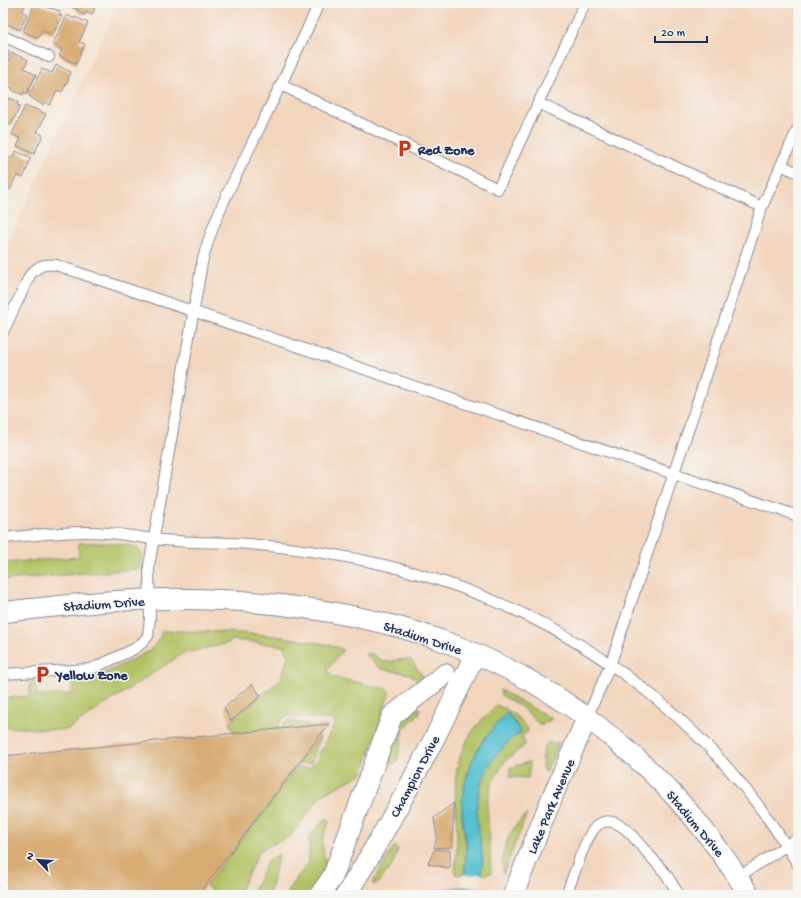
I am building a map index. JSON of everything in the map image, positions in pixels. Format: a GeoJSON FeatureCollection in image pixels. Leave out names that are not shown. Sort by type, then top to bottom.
{"type":"FeatureCollection","features":[{"type":"Feature","properties":{"kind":"street","name":"Stadium Drive"},"geometry":{"type":"LineString","coordinates":[[3,612],[150,600],[234,600],[318,611],[395,627],[441,641],[506,668],[563,702],[608,734],[645,766],[699,823],[738,877],[749,895]]}},
{"type":"Feature","properties":{"kind":"street","name":"Champion Drive"},"geometry":{"type":"LineString","coordinates":[[346,895],[413,780],[475,654]]}},
{"type":"Feature","properties":{"kind":"street"},"geometry":{"type":"LineString","coordinates":[[320,895],[333,876],[392,716],[445,674]]}},
{"type":"Feature","properties":{"kind":"street","name":"Lake Park Avenue"},"geometry":{"type":"LineString","coordinates":[[513,895],[553,795],[587,718]]}},
{"type":"Feature","properties":{"kind":"lane"},"geometry":{"type":"LineString","coordinates":[[3,674],[90,669],[134,649],[148,636],[150,618],[149,569],[202,263],[208,238],[217,215],[320,3]]}},
{"type":"Feature","properties":{"kind":"lane"},"geometry":{"type":"LineString","coordinates":[[281,85],[498,189],[584,3]]}},
{"type":"Feature","properties":{"kind":"lane"},"geometry":{"type":"LineString","coordinates":[[3,36],[48,57]]}},
{"type":"Feature","properties":{"kind":"lane"},"geometry":{"type":"LineString","coordinates":[[538,103],[762,207]]}},
{"type":"Feature","properties":{"kind":"lane"},"geometry":{"type":"LineString","coordinates":[[587,718],[611,663],[762,207],[798,128]]}},
{"type":"Feature","properties":{"kind":"lane"},"geometry":{"type":"LineString","coordinates":[[781,165],[798,173]]}},
{"type":"Feature","properties":{"kind":"lane"},"geometry":{"type":"LineString","coordinates":[[3,332],[30,275],[35,269],[48,263],[798,516]]}},
{"type":"Feature","properties":{"kind":"lane"},"geometry":{"type":"LineString","coordinates":[[3,538],[92,532],[123,534],[155,540],[279,547],[320,553],[408,571],[505,605],[570,638],[611,663],[668,709],[707,745],[743,786],[787,846],[798,865]]}},
{"type":"Feature","properties":{"kind":"lane"},"geometry":{"type":"LineString","coordinates":[[566,895],[588,836],[596,825],[605,822],[612,822],[625,828],[666,874],[679,895]]}},
{"type":"Feature","properties":{"kind":"lane"},"geometry":{"type":"LineString","coordinates":[[738,877],[798,838]]}},
{"type":"Feature","properties":{"kind":"shaded area"},"geometry":{"type":"Polygon","coordinates":[[[118,3],[798,3],[798,895],[3,895],[3,253],[118,3]]]}},
{"type":"Feature","properties":{"kind":"green space"},"geometry":{"type":"Polygon","coordinates":[[[80,543],[103,543],[132,546],[138,549],[142,556],[139,569],[3,580],[3,563],[79,557],[78,545],[80,543]]]}},
{"type":"Feature","properties":{"kind":"green space"},"geometry":{"type":"Polygon","coordinates":[[[162,631],[253,634],[330,645],[343,650],[327,670],[333,677],[386,689],[389,691],[363,773],[320,796],[291,836],[260,850],[240,890],[231,895],[218,895],[206,886],[296,768],[309,768],[314,764],[335,723],[333,720],[287,716],[282,719],[276,730],[235,734],[230,722],[280,680],[288,657],[284,646],[233,640],[229,643],[182,654],[68,729],[59,730],[3,727],[3,698],[30,696],[30,682],[36,682],[37,696],[72,694],[72,680],[95,678],[144,654],[156,644],[162,631]]]}},
{"type":"Feature","properties":{"kind":"green space"},"geometry":{"type":"Polygon","coordinates":[[[367,653],[372,654],[385,662],[408,659],[411,660],[423,677],[418,682],[410,674],[381,669],[365,655],[367,653]]]}},
{"type":"Feature","properties":{"kind":"green space"},"geometry":{"type":"Polygon","coordinates":[[[500,690],[552,719],[542,725],[539,724],[521,707],[501,695],[500,690]]]}},
{"type":"Feature","properties":{"kind":"green space"},"geometry":{"type":"Polygon","coordinates":[[[497,705],[505,708],[517,717],[528,729],[527,732],[522,735],[525,745],[505,761],[493,781],[487,806],[491,873],[480,875],[482,858],[477,811],[480,789],[488,768],[500,749],[521,732],[507,713],[488,734],[474,756],[469,767],[463,794],[462,816],[466,843],[464,875],[455,874],[457,834],[455,794],[457,770],[465,745],[472,732],[497,705]]]}},
{"type":"Feature","properties":{"kind":"green space"},"geometry":{"type":"Polygon","coordinates":[[[418,708],[420,709],[419,714],[404,729],[397,761],[387,769],[386,766],[390,761],[395,725],[418,708]]]}},
{"type":"Feature","properties":{"kind":"green space"},"geometry":{"type":"Polygon","coordinates":[[[288,720],[311,726],[281,729],[284,723],[288,720]]]}},
{"type":"Feature","properties":{"kind":"green space"},"geometry":{"type":"Polygon","coordinates":[[[320,737],[311,763],[298,764],[320,737]]]}},
{"type":"Feature","properties":{"kind":"green space"},"geometry":{"type":"Polygon","coordinates":[[[547,743],[559,743],[546,772],[542,767],[544,746],[547,743]]]}},
{"type":"Feature","properties":{"kind":"green space"},"geometry":{"type":"Polygon","coordinates":[[[528,762],[530,763],[528,778],[510,777],[510,768],[528,762]]]}},
{"type":"Feature","properties":{"kind":"green space"},"geometry":{"type":"Polygon","coordinates":[[[527,814],[503,874],[502,865],[507,841],[515,826],[527,814]]]}},
{"type":"Feature","properties":{"kind":"green space"},"geometry":{"type":"Polygon","coordinates":[[[325,819],[328,819],[329,822],[322,841],[326,868],[324,875],[305,895],[288,895],[289,888],[309,862],[309,837],[325,819]]]}},
{"type":"Feature","properties":{"kind":"green space"},"geometry":{"type":"Polygon","coordinates":[[[394,846],[398,849],[392,866],[377,884],[372,884],[394,846]]]}},
{"type":"Feature","properties":{"kind":"green space"},"geometry":{"type":"Polygon","coordinates":[[[278,855],[269,895],[251,895],[268,860],[278,855]]]}},
{"type":"Feature","properties":{"kind":"green space"},"geometry":{"type":"Polygon","coordinates":[[[463,886],[461,895],[418,895],[429,892],[463,886]]]}},
{"type":"Feature","properties":{"kind":"water"},"geometry":{"type":"Polygon","coordinates":[[[507,713],[521,732],[511,739],[495,757],[483,777],[477,800],[482,855],[480,880],[477,895],[461,895],[466,861],[466,840],[462,818],[462,806],[466,780],[477,752],[493,728],[507,713]]]}},
{"type":"Feature","properties":{"kind":"pier"},"geometry":{"type":"Polygon","coordinates":[[[482,874],[481,887],[461,886],[462,875],[482,874]]]}},
{"type":"Feature","properties":{"kind":"building"},"geometry":{"type":"Polygon","coordinates":[[[3,3],[26,3],[22,12],[27,14],[20,30],[3,22],[3,3]]]}},
{"type":"Feature","properties":{"kind":"building"},"geometry":{"type":"Polygon","coordinates":[[[37,3],[60,11],[59,15],[62,16],[53,34],[41,31],[38,38],[23,31],[34,5],[35,6],[37,3]]]}},
{"type":"Feature","properties":{"kind":"building"},"geometry":{"type":"Polygon","coordinates":[[[72,3],[97,3],[92,15],[86,12],[85,15],[78,12],[78,10],[71,6],[72,3]]]}},
{"type":"Feature","properties":{"kind":"building"},"geometry":{"type":"Polygon","coordinates":[[[67,15],[74,19],[75,17],[88,23],[79,42],[85,44],[76,64],[59,56],[62,49],[53,44],[67,15]]]}},
{"type":"Feature","properties":{"kind":"building"},"geometry":{"type":"Polygon","coordinates":[[[3,49],[10,52],[3,66],[3,49]]]}},
{"type":"Feature","properties":{"kind":"building"},"geometry":{"type":"Polygon","coordinates":[[[12,53],[28,60],[24,68],[36,75],[27,94],[24,92],[23,95],[12,90],[13,88],[3,84],[3,74],[12,53]]]}},
{"type":"Feature","properties":{"kind":"building"},"geometry":{"type":"Polygon","coordinates":[[[56,65],[71,72],[68,78],[69,79],[62,92],[57,90],[50,105],[44,102],[43,105],[29,96],[42,69],[52,73],[56,65]]]}},
{"type":"Feature","properties":{"kind":"building"},"geometry":{"type":"Polygon","coordinates":[[[3,97],[9,100],[10,98],[18,102],[17,105],[20,106],[11,125],[5,122],[3,123],[3,97]]]}},
{"type":"Feature","properties":{"kind":"building"},"geometry":{"type":"Polygon","coordinates":[[[25,106],[46,114],[37,132],[43,135],[34,154],[17,146],[21,139],[12,134],[25,106]]]}},
{"type":"Feature","properties":{"kind":"building"},"geometry":{"type":"Polygon","coordinates":[[[16,151],[31,158],[23,178],[17,175],[10,190],[5,188],[3,192],[3,155],[11,159],[16,151]]]}},
{"type":"Feature","properties":{"kind":"building"},"geometry":{"type":"Polygon","coordinates":[[[252,684],[261,696],[231,721],[224,708],[252,684]]]}},
{"type":"Feature","properties":{"kind":"building"},"geometry":{"type":"Polygon","coordinates":[[[329,724],[198,895],[3,895],[3,756],[329,724]]]}},
{"type":"Feature","properties":{"kind":"building"},"geometry":{"type":"Polygon","coordinates":[[[454,803],[452,847],[434,848],[437,837],[434,818],[454,803]]]}},
{"type":"Feature","properties":{"kind":"building"},"geometry":{"type":"Polygon","coordinates":[[[434,850],[450,850],[450,868],[428,864],[434,850]]]}},
{"type":"Feature","properties":{"kind":"place","name":"Red Zone"},"geometry":{"type":"Point","coordinates":[405,149]}},
{"type":"Feature","properties":{"kind":"place","name":"Yellow Zone"},"geometry":{"type":"Point","coordinates":[43,674]}}]}
